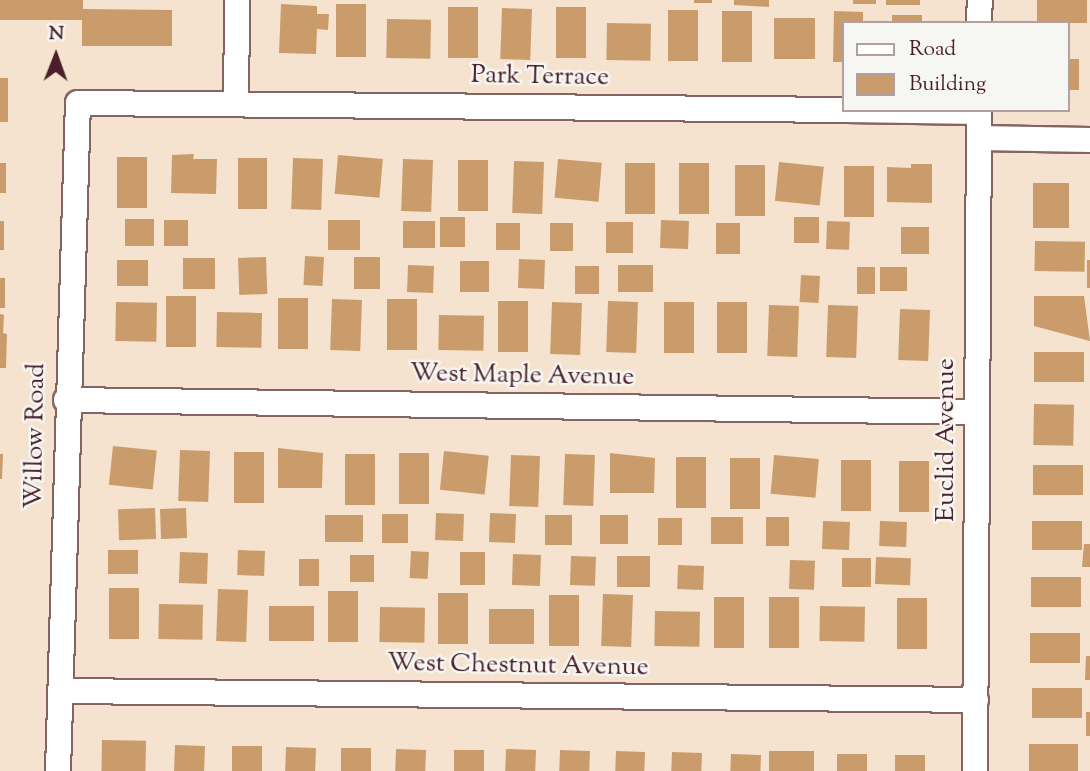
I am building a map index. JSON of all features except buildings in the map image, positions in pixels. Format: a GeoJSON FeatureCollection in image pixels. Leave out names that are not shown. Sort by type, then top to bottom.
{"type":"FeatureCollection","features":[{"type":"Feature","properties":{"kind":"street"},"geometry":{"type":"LineString","coordinates":[[236,104],[237,0]]}},
{"type":"Feature","properties":{"kind":"street"},"geometry":{"type":"LineString","coordinates":[[979,21],[980,0]]}},
{"type":"Feature","properties":{"kind":"street","name":"Park Terrace"},"geometry":{"type":"LineString","coordinates":[[78,103],[842,110]]}},
{"type":"Feature","properties":{"kind":"street","name":"Willow Road"},"geometry":{"type":"LineString","coordinates":[[58,771],[66,400],[78,103]]}},
{"type":"Feature","properties":{"kind":"street","name":"Euclid Avenue"},"geometry":{"type":"LineString","coordinates":[[975,771],[979,112]]}},
{"type":"Feature","properties":{"kind":"street"},"geometry":{"type":"LineString","coordinates":[[979,138],[1090,140]]}},
{"type":"Feature","properties":{"kind":"street","name":"West Maple Avenue"},"geometry":{"type":"LineString","coordinates":[[66,400],[977,412]]}},
{"type":"Feature","properties":{"kind":"street","name":"West Chestnut Avenue"},"geometry":{"type":"LineString","coordinates":[[61,691],[976,700]]}}]}
